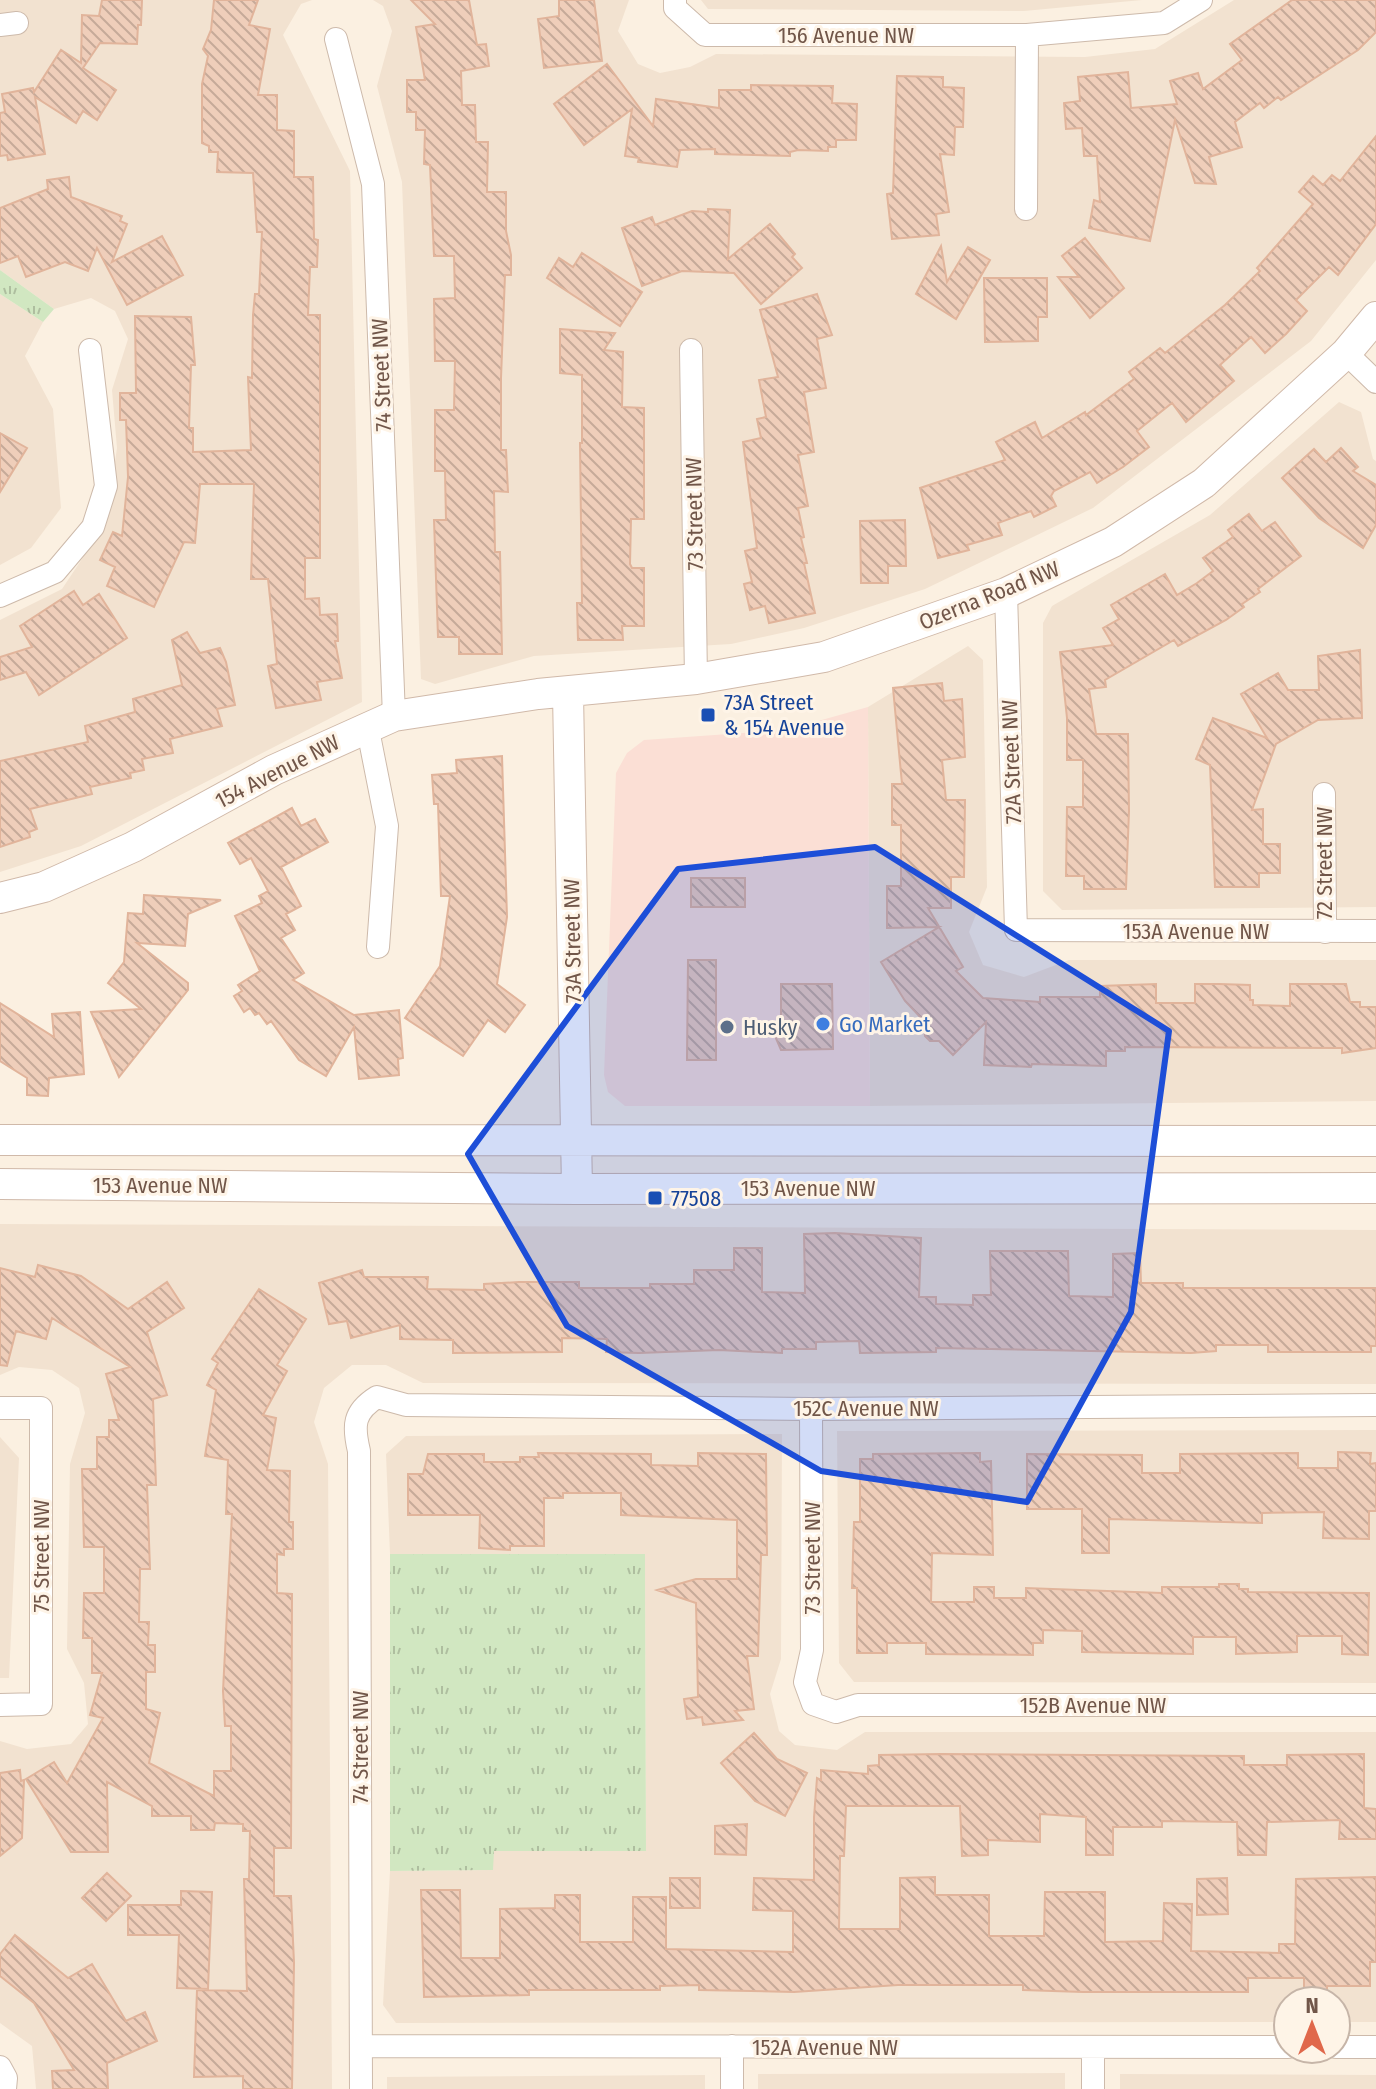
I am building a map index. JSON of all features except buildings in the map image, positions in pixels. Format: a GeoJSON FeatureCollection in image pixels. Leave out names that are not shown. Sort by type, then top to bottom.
{"type":"FeatureCollection","features":[{"type":"Feature","properties":{"kind":"main road","name":"Ozerna Road NW"},"geometry":{"type":"LineString","coordinates":[[568,693],[696,679],[824,657],[1006,593],[1113,542],[1204,483],[1346,353],[1376,317]]}},
{"type":"Feature","properties":{"kind":"main road","name":"154 Avenue NW"},"geometry":{"type":"LineString","coordinates":[[0,898],[44,887],[133,847],[274,770],[380,721],[568,693]]}},
{"type":"Feature","properties":{"kind":"main road","name":"73A Street NW"},"geometry":{"type":"LineString","coordinates":[[568,693],[577,1189]]}},
{"type":"Feature","properties":{"kind":"main road","name":"153 Avenue NW"},"geometry":{"type":"LineString","coordinates":[[0,1140],[576,1143],[1376,1141]]}},
{"type":"Feature","properties":{"kind":"main road","name":"153 Avenue NW"},"geometry":{"type":"LineString","coordinates":[[0,1184],[577,1189],[1376,1188]]}},
{"type":"Feature","properties":{"kind":"street","name":"156 Avenue NW"},"geometry":{"type":"LineString","coordinates":[[675,4],[705,35],[1027,35],[1164,23],[1201,0]]}},
{"type":"Feature","properties":{"kind":"street"},"geometry":{"type":"LineString","coordinates":[[1026,209],[1027,35]]}},
{"type":"Feature","properties":{"kind":"street","name":"74 Street NW"},"geometry":{"type":"LineString","coordinates":[[336,39],[373,184],[380,721],[387,826],[378,947]]}},
{"type":"Feature","properties":{"kind":"street"},"geometry":{"type":"LineString","coordinates":[[0,596],[55,572],[93,527],[106,486],[90,350]]}},
{"type":"Feature","properties":{"kind":"street","name":"73 Street NW"},"geometry":{"type":"LineString","coordinates":[[691,350],[696,679]]}},
{"type":"Feature","properties":{"kind":"street"},"geometry":{"type":"LineString","coordinates":[[1346,353],[1376,382]]}},
{"type":"Feature","properties":{"kind":"street","name":"72A Street NW"},"geometry":{"type":"LineString","coordinates":[[1006,593],[1016,930]]}},
{"type":"Feature","properties":{"kind":"street","name":"72 Street NW"},"geometry":{"type":"LineString","coordinates":[[1324,794],[1325,932]]}},
{"type":"Feature","properties":{"kind":"street","name":"153A Avenue NW"},"geometry":{"type":"LineString","coordinates":[[1016,930],[1376,931]]}},
{"type":"Feature","properties":{"kind":"street","name":"152C Avenue NW"},"geometry":{"type":"LineString","coordinates":[[360,1408],[377,1397],[406,1405],[811,1409],[1376,1405]]}},
{"type":"Feature","properties":{"kind":"street","name":"75 Street NW"},"geometry":{"type":"LineString","coordinates":[[0,1408],[41,1408],[41,1704],[0,1705]]}},
{"type":"Feature","properties":{"kind":"street","name":"74 Street NW"},"geometry":{"type":"LineString","coordinates":[[360,1408],[353,1428],[359,1451],[361,2089]]}},
{"type":"Feature","properties":{"kind":"street","name":"73 Street NW"},"geometry":{"type":"LineString","coordinates":[[811,1409],[812,1650],[805,1682],[813,1704]]}},
{"type":"Feature","properties":{"kind":"street","name":"152B Avenue NW"},"geometry":{"type":"LineString","coordinates":[[813,1704],[836,1712],[858,1705],[1376,1705]]}},
{"type":"Feature","properties":{"kind":"street","name":"152A Avenue NW"},"geometry":{"type":"LineString","coordinates":[[361,2046],[1272,2047]]}},
{"type":"Feature","properties":{"kind":"street"},"geometry":{"type":"LineString","coordinates":[[732,2046],[732,2089]]}},
{"type":"Feature","properties":{"kind":"street"},"geometry":{"type":"LineString","coordinates":[[1093,2047],[1093,2089]]}},
{"type":"Feature","properties":{"kind":"street"},"geometry":{"type":"LineString","coordinates":[[1352,2047],[1376,2047]]}},
{"type":"Feature","properties":{"kind":"street"},"geometry":{"type":"LineString","coordinates":[[0,2067],[6,2078],[5,2089]]}},
{"type":"Feature","properties":{"kind":"highlighted area"},"geometry":{"type":"Polygon","coordinates":[[[875,847],[1169,1031],[1131,1312],[1027,1502],[821,1471],[567,1326],[468,1154],[678,869],[875,847]]]}},
{"type":"Feature","properties":{"kind":"shaded area"},"geometry":{"type":"Polygon","coordinates":[[[0,0],[312,0],[301,4],[283,35],[350,171],[362,702],[81,846],[0,872],[0,620],[62,589],[106,523],[117,448],[112,390],[128,339],[115,311],[91,298],[54,309],[0,270],[0,0]]]}},
{"type":"Feature","properties":{"kind":"shaded area"},"geometry":{"type":"Polygon","coordinates":[[[373,0],[629,0],[618,31],[638,64],[660,73],[690,67],[716,54],[1085,57],[1155,49],[1234,0],[1376,0],[1376,260],[1311,341],[1093,508],[925,589],[804,628],[731,644],[534,656],[435,684],[421,679],[402,182],[377,86],[392,31],[383,6],[373,0]]]}},
{"type":"Feature","properties":{"kind":"shaded area"},"geometry":{"type":"Polygon","coordinates":[[[701,0],[1142,0],[1024,11],[708,9],[701,0]]]}},
{"type":"Feature","properties":{"kind":"shaded area"},"geometry":{"type":"Polygon","coordinates":[[[0,294],[43,322],[25,356],[53,409],[61,508],[31,548],[0,565],[0,294]]]}},
{"type":"Feature","properties":{"kind":"shaded area"},"geometry":{"type":"Polygon","coordinates":[[[1339,402],[1361,412],[1376,461],[1376,907],[1062,910],[1043,891],[1043,623],[1052,606],[1210,515],[1339,402]]]}},
{"type":"Feature","properties":{"kind":"shaded area"},"geometry":{"type":"Polygon","coordinates":[[[968,646],[983,660],[987,887],[969,932],[983,965],[1024,977],[1069,960],[1376,960],[1376,1101],[870,1106],[868,707],[968,646]]]}},
{"type":"Feature","properties":{"kind":"shaded area"},"geometry":{"type":"Polygon","coordinates":[[[868,707],[870,1106],[625,1106],[608,1092],[604,1075],[616,773],[627,753],[644,740],[786,730],[868,707]]]}},
{"type":"Feature","properties":{"kind":"shaded area"},"geometry":{"type":"Polygon","coordinates":[[[0,1224],[1376,1230],[1376,1384],[423,1383],[386,1365],[352,1365],[324,1388],[314,1422],[328,1464],[332,2089],[36,2089],[32,2046],[0,2023],[0,1741],[27,1749],[71,1744],[88,1724],[84,1683],[67,1649],[70,1464],[85,1413],[79,1388],[52,1370],[19,1367],[0,1375],[0,1224]]]}},
{"type":"Feature","properties":{"kind":"shaded area"},"geometry":{"type":"Polygon","coordinates":[[[1376,1430],[1376,1683],[854,1682],[839,1663],[837,1431],[1376,1430]]]}},
{"type":"Feature","properties":{"kind":"shaded area"},"geometry":{"type":"Polygon","coordinates":[[[782,1434],[781,1659],[770,1694],[779,1731],[795,1745],[837,1750],[865,1732],[1376,1732],[1376,2022],[1352,2022],[1352,1985],[1272,1985],[1272,2022],[396,2023],[383,2005],[390,1871],[493,1870],[493,1851],[646,1851],[645,1554],[390,1554],[386,1454],[406,1436],[782,1434]]]}},
{"type":"Feature","properties":{"kind":"shaded area"},"geometry":{"type":"Polygon","coordinates":[[[0,1437],[19,1458],[9,1678],[0,1678],[0,1437]]]}},
{"type":"Feature","properties":{"kind":"shaded area"},"geometry":{"type":"Polygon","coordinates":[[[1065,2073],[1065,2089],[758,2089],[758,2074],[1065,2073]]]}},
{"type":"Feature","properties":{"kind":"shaded area"},"geometry":{"type":"Polygon","coordinates":[[[1120,2074],[1376,2075],[1376,2089],[1120,2089],[1120,2074]]]}},
{"type":"Feature","properties":{"kind":"shaded area"},"geometry":{"type":"Polygon","coordinates":[[[705,2075],[705,2089],[387,2089],[387,2077],[705,2075]]]}},
{"type":"Feature","properties":{"kind":"green space"},"geometry":{"type":"Polygon","coordinates":[[[0,270],[54,309],[43,322],[0,294],[0,270]]]}},
{"type":"Feature","properties":{"kind":"green space"},"geometry":{"type":"Polygon","coordinates":[[[390,1554],[645,1554],[646,1851],[494,1851],[493,1870],[390,1871],[390,1554]]]}},
{"type":"Feature","properties":{"kind":"place","name":"73A Street & 154 Avenue"},"geometry":{"type":"Point","coordinates":[708,715]}},
{"type":"Feature","properties":{"kind":"place","name":"Go Market"},"geometry":{"type":"Point","coordinates":[823,1024]}},
{"type":"Feature","properties":{"kind":"place","name":"Husky"},"geometry":{"type":"Point","coordinates":[727,1027]}},
{"type":"Feature","properties":{"kind":"place","name":"77508"},"geometry":{"type":"Point","coordinates":[655,1198]}}]}
